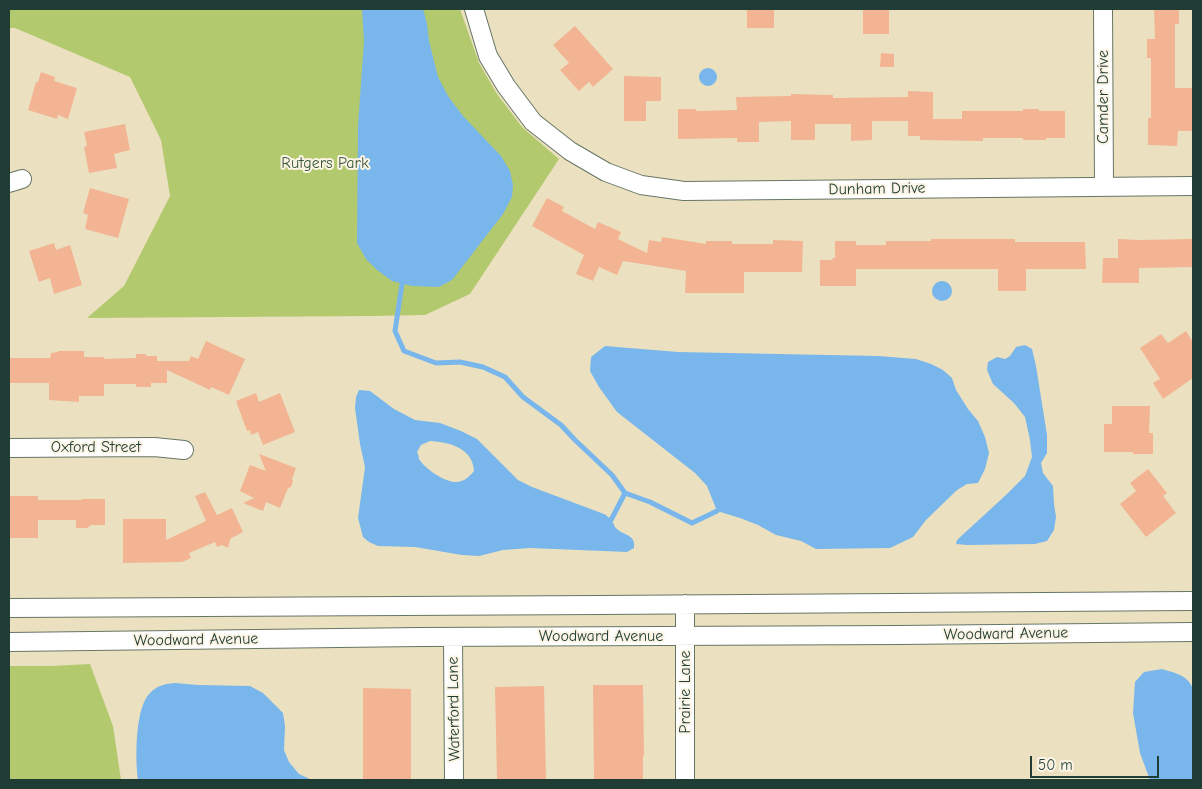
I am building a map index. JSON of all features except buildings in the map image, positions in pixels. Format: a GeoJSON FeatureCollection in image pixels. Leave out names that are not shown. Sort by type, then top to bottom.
{"type":"FeatureCollection","features":[{"type":"Feature","properties":{"kind":"street","name":"Dunham Drive"},"geometry":{"type":"LineString","coordinates":[[474,9],[488,56],[506,86],[533,122],[570,151],[606,172],[641,185],[684,191],[1193,186]]}},
{"type":"Feature","properties":{"kind":"street","name":"Camder Drive"},"geometry":{"type":"LineString","coordinates":[[1103,9],[1104,186]]}},
{"type":"Feature","properties":{"kind":"street","name":"Oxford Street"},"geometry":{"type":"LineString","coordinates":[[9,448],[154,447],[184,450]]}},
{"type":"Feature","properties":{"kind":"street","name":"Woodward Avenue"},"geometry":{"type":"LineString","coordinates":[[9,608],[1193,600]]}},
{"type":"Feature","properties":{"kind":"street","name":"Prairie Lane"},"geometry":{"type":"LineString","coordinates":[[685,604],[685,780]]}},
{"type":"Feature","properties":{"kind":"street","name":"Woodward Avenue"},"geometry":{"type":"LineString","coordinates":[[9,642],[1193,632]]}},
{"type":"Feature","properties":{"kind":"street","name":"Waterford Lane"},"geometry":{"type":"LineString","coordinates":[[453,637],[454,780]]}},
{"type":"Feature","properties":{"kind":"green space","name":"Rutgers Park"},"geometry":{"type":"Polygon","coordinates":[[[9,9],[460,9],[479,63],[497,94],[522,127],[559,159],[470,294],[425,315],[87,318],[124,286],[170,196],[161,140],[130,77],[15,28],[9,28],[9,9]]]}},
{"type":"Feature","properties":{"kind":"green space"},"geometry":{"type":"Polygon","coordinates":[[[90,664],[113,726],[121,780],[9,780],[9,666],[90,664]]]}},
{"type":"Feature","properties":{"kind":"water"},"geometry":{"type":"Polygon","coordinates":[[[362,9],[423,9],[438,77],[448,96],[463,116],[501,156],[510,171],[513,185],[512,197],[503,214],[452,280],[439,287],[412,286],[392,281],[366,259],[357,243],[358,126],[364,41],[362,9]]]}},
{"type":"Feature","properties":{"kind":"water"},"geometry":{"type":"Polygon","coordinates":[[[708,68],[714,71],[717,77],[714,83],[708,86],[702,83],[699,77],[702,71],[708,68]]]}},
{"type":"Feature","properties":{"kind":"water"},"geometry":{"type":"Polygon","coordinates":[[[942,281],[949,284],[952,291],[949,298],[942,301],[935,298],[932,291],[935,284],[942,281]]]}},
{"type":"Feature","properties":{"kind":"water"},"geometry":{"type":"Polygon","coordinates":[[[1025,345],[1032,349],[1047,435],[1047,453],[1041,463],[1043,473],[1053,486],[1056,517],[1054,530],[1047,541],[1035,544],[956,544],[957,540],[1025,476],[1032,457],[1025,417],[1014,403],[993,384],[987,370],[988,362],[997,357],[1005,359],[1010,356],[1016,347],[1025,345]]]}},
{"type":"Feature","properties":{"kind":"water"},"geometry":{"type":"Polygon","coordinates":[[[605,346],[678,352],[878,356],[916,359],[943,370],[952,378],[956,390],[978,421],[985,437],[989,453],[985,469],[978,483],[967,484],[957,490],[926,520],[913,537],[890,548],[816,549],[801,541],[776,535],[758,525],[717,511],[707,486],[695,473],[617,412],[599,387],[590,371],[591,357],[605,346]]]}},
{"type":"Feature","properties":{"kind":"water"},"geometry":{"type":"Polygon","coordinates":[[[359,390],[370,391],[394,409],[415,420],[440,423],[477,439],[518,480],[607,516],[618,530],[631,537],[634,548],[627,552],[530,548],[503,550],[479,556],[415,547],[378,546],[369,542],[363,537],[358,518],[365,467],[355,408],[359,390]],[[430,441],[421,445],[417,452],[422,463],[436,475],[452,482],[457,482],[469,477],[474,471],[473,463],[465,452],[452,445],[430,441]]]}},
{"type":"Feature","properties":{"kind":"water"},"geometry":{"type":"Polygon","coordinates":[[[1162,669],[1176,673],[1184,678],[1191,684],[1193,689],[1193,780],[1150,780],[1140,753],[1133,713],[1135,682],[1144,672],[1162,669]]]}},
{"type":"Feature","properties":{"kind":"water"},"geometry":{"type":"Polygon","coordinates":[[[165,684],[250,686],[263,693],[283,713],[285,726],[284,750],[289,762],[299,774],[312,780],[138,780],[136,760],[137,734],[141,710],[145,700],[156,688],[165,684]]]}},
{"type":"Feature","properties":{"kind":"waterway"},"geometry":{"type":"LineString","coordinates":[[402,284],[395,331],[404,351],[436,363],[460,362],[483,367],[505,377],[523,397],[561,425],[612,475],[625,493],[650,502],[692,523],[717,511]]}},
{"type":"Feature","properties":{"kind":"waterway"},"geometry":{"type":"LineString","coordinates":[[611,520],[625,493]]}}]}
